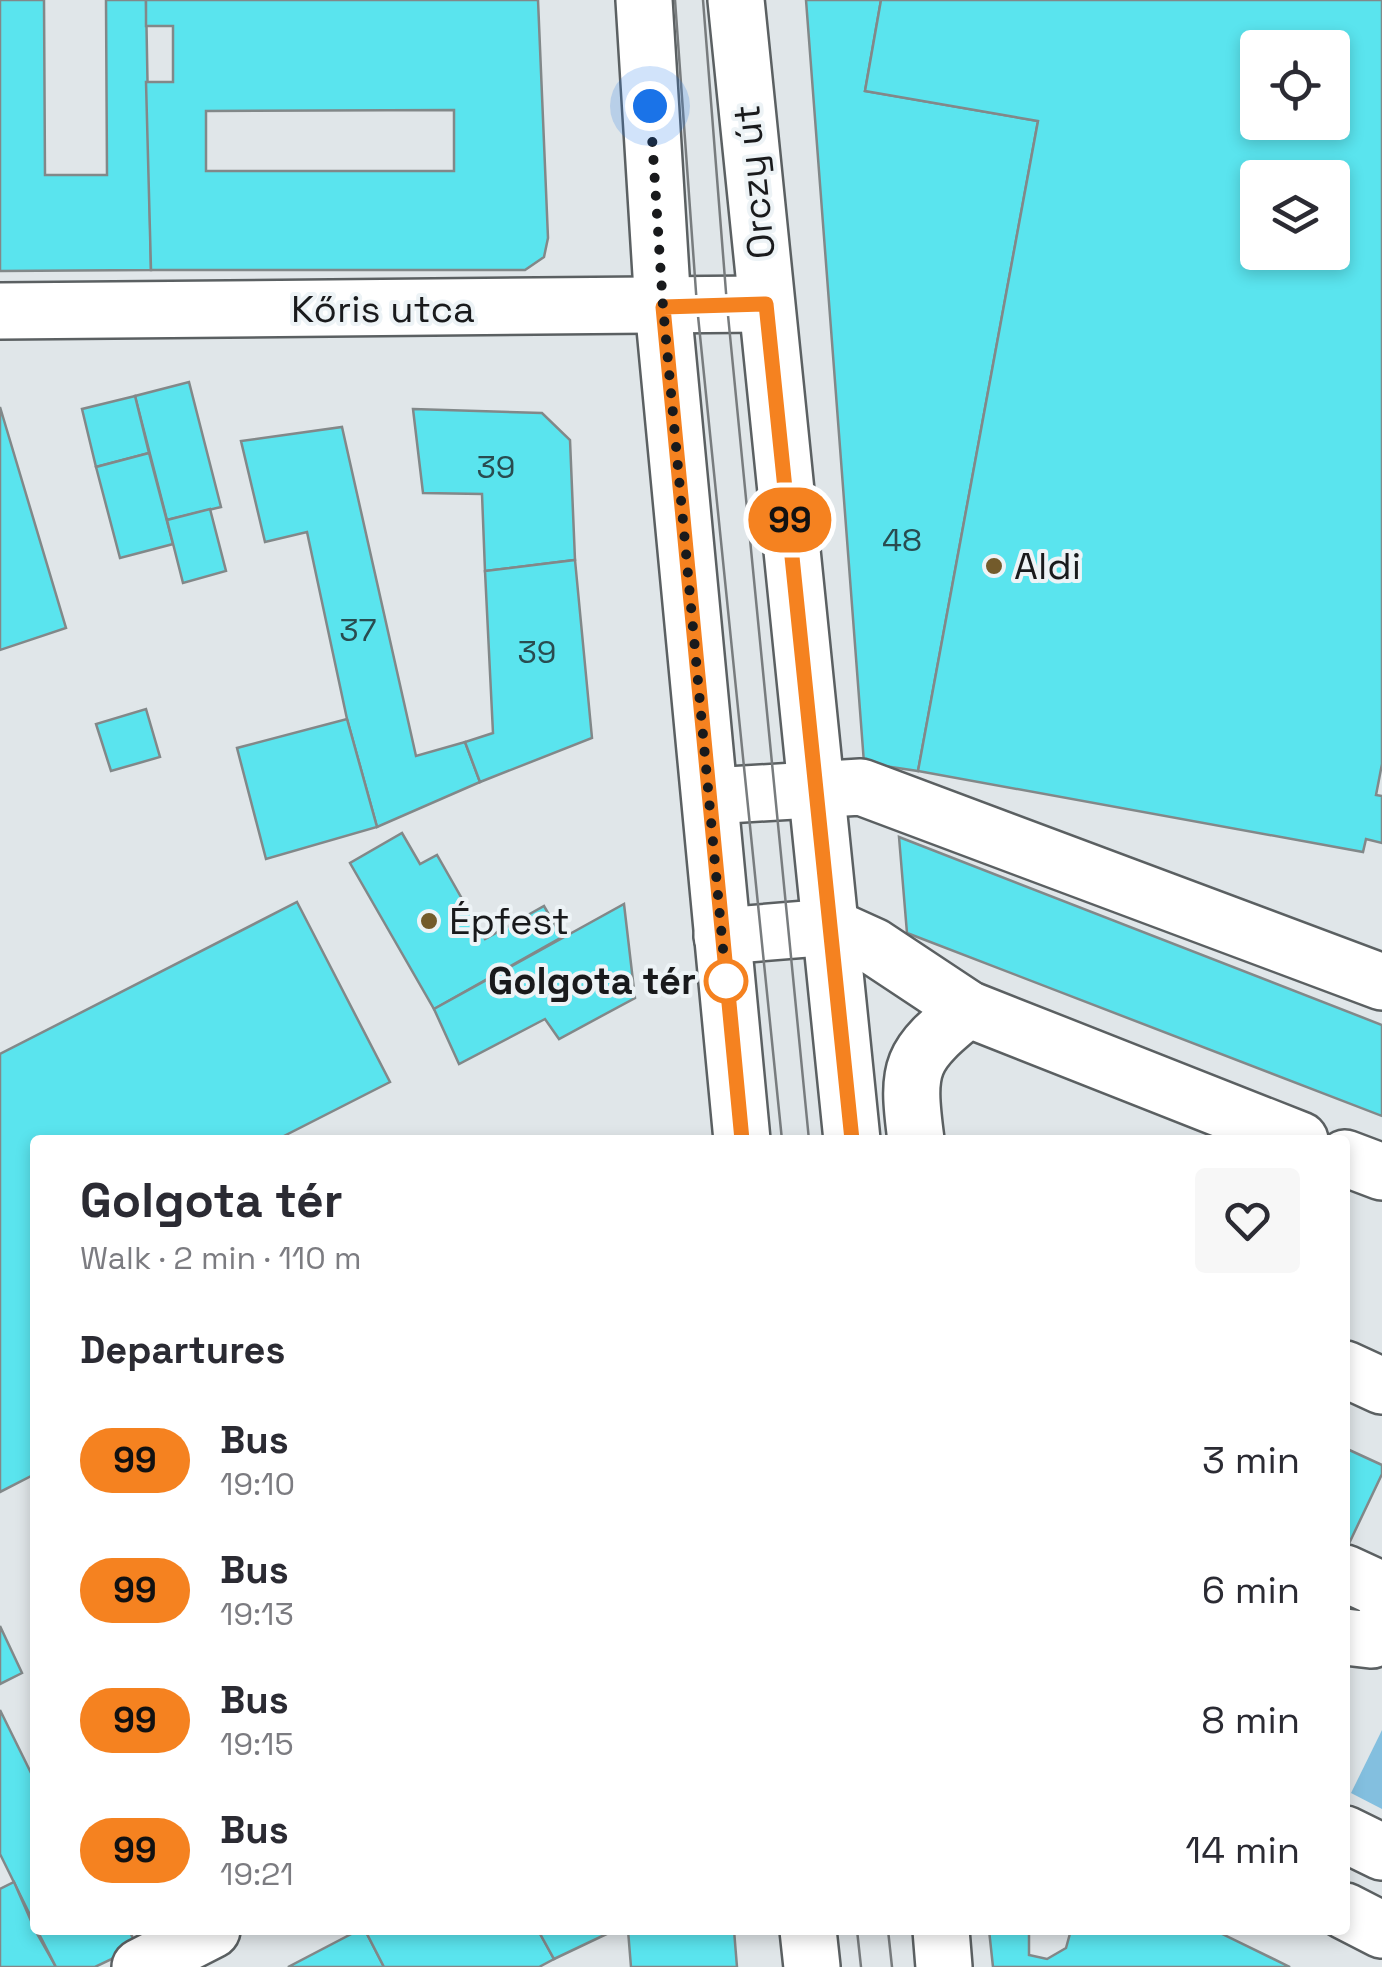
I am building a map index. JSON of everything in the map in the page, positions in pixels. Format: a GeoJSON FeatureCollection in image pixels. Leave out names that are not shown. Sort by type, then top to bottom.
{"type":"FeatureCollection","features":[{"type":"Feature","properties":{"kind":"street"},"geometry":{"type":"LineString","coordinates":[[644,0],[663,307],[742,1135]]}},
{"type":"Feature","properties":{"kind":"street","name":"Orczy út"},"geometry":{"type":"LineString","coordinates":[[736,0],[852,1135]]}},
{"type":"Feature","properties":{"kind":"street","name":"Kőris utca"},"geometry":{"type":"LineString","coordinates":[[0,311],[766,304]]}},
{"type":"Feature","properties":{"kind":"street"},"geometry":{"type":"LineString","coordinates":[[712,796],[861,787],[1382,982]]}},
{"type":"Feature","properties":{"kind":"street"},"geometry":{"type":"LineString","coordinates":[[722,936],[831,927],[873,946],[968,1010],[1287,1135]]}},
{"type":"Feature","properties":{"kind":"street"},"geometry":{"type":"LineString","coordinates":[[915,1135],[909,1088],[924,1044],[968,1010]]}},
{"type":"Feature","properties":{"kind":"street"},"geometry":{"type":"LineString","coordinates":[[1350,1160],[1382,1172]]}},
{"type":"Feature","properties":{"kind":"street"},"geometry":{"type":"LineString","coordinates":[[1350,1371],[1382,1386]]}},
{"type":"Feature","properties":{"kind":"street"},"geometry":{"type":"LineString","coordinates":[[1350,1575],[1382,1590]]}},
{"type":"Feature","properties":{"kind":"street"},"geometry":{"type":"LineString","coordinates":[[1350,1638],[1371,1640],[1382,1627]]}},
{"type":"Feature","properties":{"kind":"street"},"geometry":{"type":"LineString","coordinates":[[1350,1836],[1382,1852]]}},
{"type":"Feature","properties":{"kind":"street"},"geometry":{"type":"LineString","coordinates":[[1350,1914],[1382,1930]]}},
{"type":"Feature","properties":{"kind":"street"},"geometry":{"type":"LineString","coordinates":[[140,1967],[202,1935]]}},
{"type":"Feature","properties":{"kind":"street"},"geometry":{"type":"LineString","coordinates":[[809,1935],[812,1967]]}},
{"type":"Feature","properties":{"kind":"street"},"geometry":{"type":"LineString","coordinates":[[941,1935],[944,1967]]}},
{"type":"Feature","properties":{"kind":"shaded area"},"geometry":{"type":"Polygon","coordinates":[[[1382,1730],[1382,1809],[1351,1793],[1382,1730]]]}},
{"type":"Feature","properties":{"kind":"building"},"geometry":{"type":"Polygon","coordinates":[[[0,0],[44,0],[45,175],[107,175],[106,0],[146,0],[151,270],[0,271],[0,0]]]}},
{"type":"Feature","properties":{"kind":"building"},"geometry":{"type":"Polygon","coordinates":[[[146,0],[538,0],[548,238],[544,257],[525,270],[151,270],[146,82],[173,82],[173,26],[146,26],[146,0]],[[454,110],[206,111],[206,171],[454,171],[454,110]]]}},
{"type":"Feature","properties":{"kind":"building"},"geometry":{"type":"Polygon","coordinates":[[[806,0],[881,0],[865,91],[1038,121],[918,771],[864,763],[806,0]]]}},
{"type":"Feature","properties":{"kind":"building"},"geometry":{"type":"Polygon","coordinates":[[[881,0],[1382,0],[1382,764],[1376,795],[1382,796],[1382,843],[1366,839],[1363,852],[918,771],[1038,121],[865,91],[881,0]]]}},
{"type":"Feature","properties":{"kind":"building"},"geometry":{"type":"Polygon","coordinates":[[[189,382],[221,507],[167,520],[135,396],[189,382]]]}},
{"type":"Feature","properties":{"kind":"building"},"geometry":{"type":"Polygon","coordinates":[[[135,396],[149,453],[96,467],[82,409],[135,396]]]}},
{"type":"Feature","properties":{"kind":"building"},"geometry":{"type":"Polygon","coordinates":[[[0,407],[66,628],[0,650],[0,407]]]}},
{"type":"Feature","properties":{"kind":"building"},"geometry":{"type":"Polygon","coordinates":[[[413,409],[542,413],[570,440],[575,560],[485,571],[482,494],[423,493],[413,409]]]}},
{"type":"Feature","properties":{"kind":"building"},"geometry":{"type":"Polygon","coordinates":[[[342,427],[416,756],[465,742],[480,782],[377,827],[347,719],[307,532],[265,542],[241,441],[342,427]]]}},
{"type":"Feature","properties":{"kind":"building"},"geometry":{"type":"Polygon","coordinates":[[[149,453],[173,544],[120,558],[96,467],[149,453]]]}},
{"type":"Feature","properties":{"kind":"building"},"geometry":{"type":"Polygon","coordinates":[[[210,509],[226,571],[183,583],[167,520],[210,509]]]}},
{"type":"Feature","properties":{"kind":"building"},"geometry":{"type":"Polygon","coordinates":[[[575,560],[592,738],[480,782],[465,742],[493,733],[485,571],[575,560]]]}},
{"type":"Feature","properties":{"kind":"building"},"geometry":{"type":"Polygon","coordinates":[[[146,709],[160,757],[111,771],[96,724],[146,709]]]}},
{"type":"Feature","properties":{"kind":"building"},"geometry":{"type":"Polygon","coordinates":[[[347,719],[377,827],[266,859],[237,748],[347,719]]]}},
{"type":"Feature","properties":{"kind":"building","name":"Épfest"},"geometry":{"type":"Polygon","coordinates":[[[402,833],[420,864],[437,855],[485,939],[544,906],[562,937],[434,1009],[350,863],[402,833]]]}},
{"type":"Feature","properties":{"kind":"building"},"geometry":{"type":"Polygon","coordinates":[[[899,837],[1382,1025],[1382,1116],[907,933],[899,837]]]}},
{"type":"Feature","properties":{"kind":"building"},"geometry":{"type":"Polygon","coordinates":[[[297,902],[390,1082],[286,1135],[30,1135],[30,1477],[0,1492],[0,1054],[297,902]]]}},
{"type":"Feature","properties":{"kind":"building"},"geometry":{"type":"Polygon","coordinates":[[[624,904],[635,998],[559,1039],[545,1019],[459,1064],[434,1009],[624,904]]]}},
{"type":"Feature","properties":{"kind":"building"},"geometry":{"type":"Polygon","coordinates":[[[1350,1450],[1382,1465],[1382,1474],[1350,1541],[1350,1450]]]}},
{"type":"Feature","properties":{"kind":"building"},"geometry":{"type":"Polygon","coordinates":[[[0,1626],[22,1673],[0,1684],[0,1626]]]}},
{"type":"Feature","properties":{"kind":"building"},"geometry":{"type":"Polygon","coordinates":[[[0,1710],[30,1771],[30,1915],[0,1854],[0,1710]]]}},
{"type":"Feature","properties":{"kind":"building"},"geometry":{"type":"Polygon","coordinates":[[[14,1882],[30,1919],[30,1935],[38,1935],[56,1967],[0,1967],[0,1889],[14,1882]]]}},
{"type":"Feature","properties":{"kind":"building"},"geometry":{"type":"Polygon","coordinates":[[[40,1935],[131,1935],[137,1947],[95,1967],[56,1967],[40,1935]]]}},
{"type":"Feature","properties":{"kind":"building"},"geometry":{"type":"Polygon","coordinates":[[[349,1935],[368,1935],[384,1967],[288,1967],[349,1935]]]}},
{"type":"Feature","properties":{"kind":"building"},"geometry":{"type":"Polygon","coordinates":[[[368,1935],[541,1935],[554,1959],[539,1967],[384,1967],[368,1935]]]}},
{"type":"Feature","properties":{"kind":"building"},"geometry":{"type":"Polygon","coordinates":[[[541,1935],[604,1935],[554,1959],[541,1935]]]}},
{"type":"Feature","properties":{"kind":"building"},"geometry":{"type":"Polygon","coordinates":[[[628,1935],[734,1935],[737,1967],[631,1967],[628,1935]]]}},
{"type":"Feature","properties":{"kind":"building"},"geometry":{"type":"Polygon","coordinates":[[[990,1935],[1029,1935],[1029,1955],[1047,1959],[1066,1948],[1070,1935],[1224,1935],[1290,1967],[993,1967],[990,1935]]]}},
{"type":"Feature","properties":{"kind":"tram line"},"geometry":{"type":"LineString","coordinates":[[675,0],[697,306],[781,1135]]}},
{"type":"Feature","properties":{"kind":"tram line"},"geometry":{"type":"LineString","coordinates":[[703,0],[727,305],[809,1135]]}},
{"type":"Feature","properties":{"kind":"tram line"},"geometry":{"type":"LineString","coordinates":[[858,1935],[861,1967]]}},
{"type":"Feature","properties":{"kind":"tram line"},"geometry":{"type":"LineString","coordinates":[[889,1935],[892,1967]]}},
{"type":"Feature","properties":{"kind":"bus line","name":"99"},"geometry":{"type":"LineString","coordinates":[[742,1135],[663,307],[766,304],[819,788],[852,1135]]}},
{"type":"Feature","properties":{"kind":"place","name":"Aldi"},"geometry":{"type":"Point","coordinates":[994,566]}},
{"type":"Feature","properties":{"kind":"place","name":"Épfest"},"geometry":{"type":"Point","coordinates":[429,921]}},
{"type":"Feature","properties":{"kind":"place","name":"Golgota tér"},"geometry":{"type":"Point","coordinates":[726,981]}},
{"type":"Feature","properties":{"kind":"route"},"geometry":{"type":"LineString","coordinates":[[650,106],[663,307],[712,796],[726,981]]}}]}
